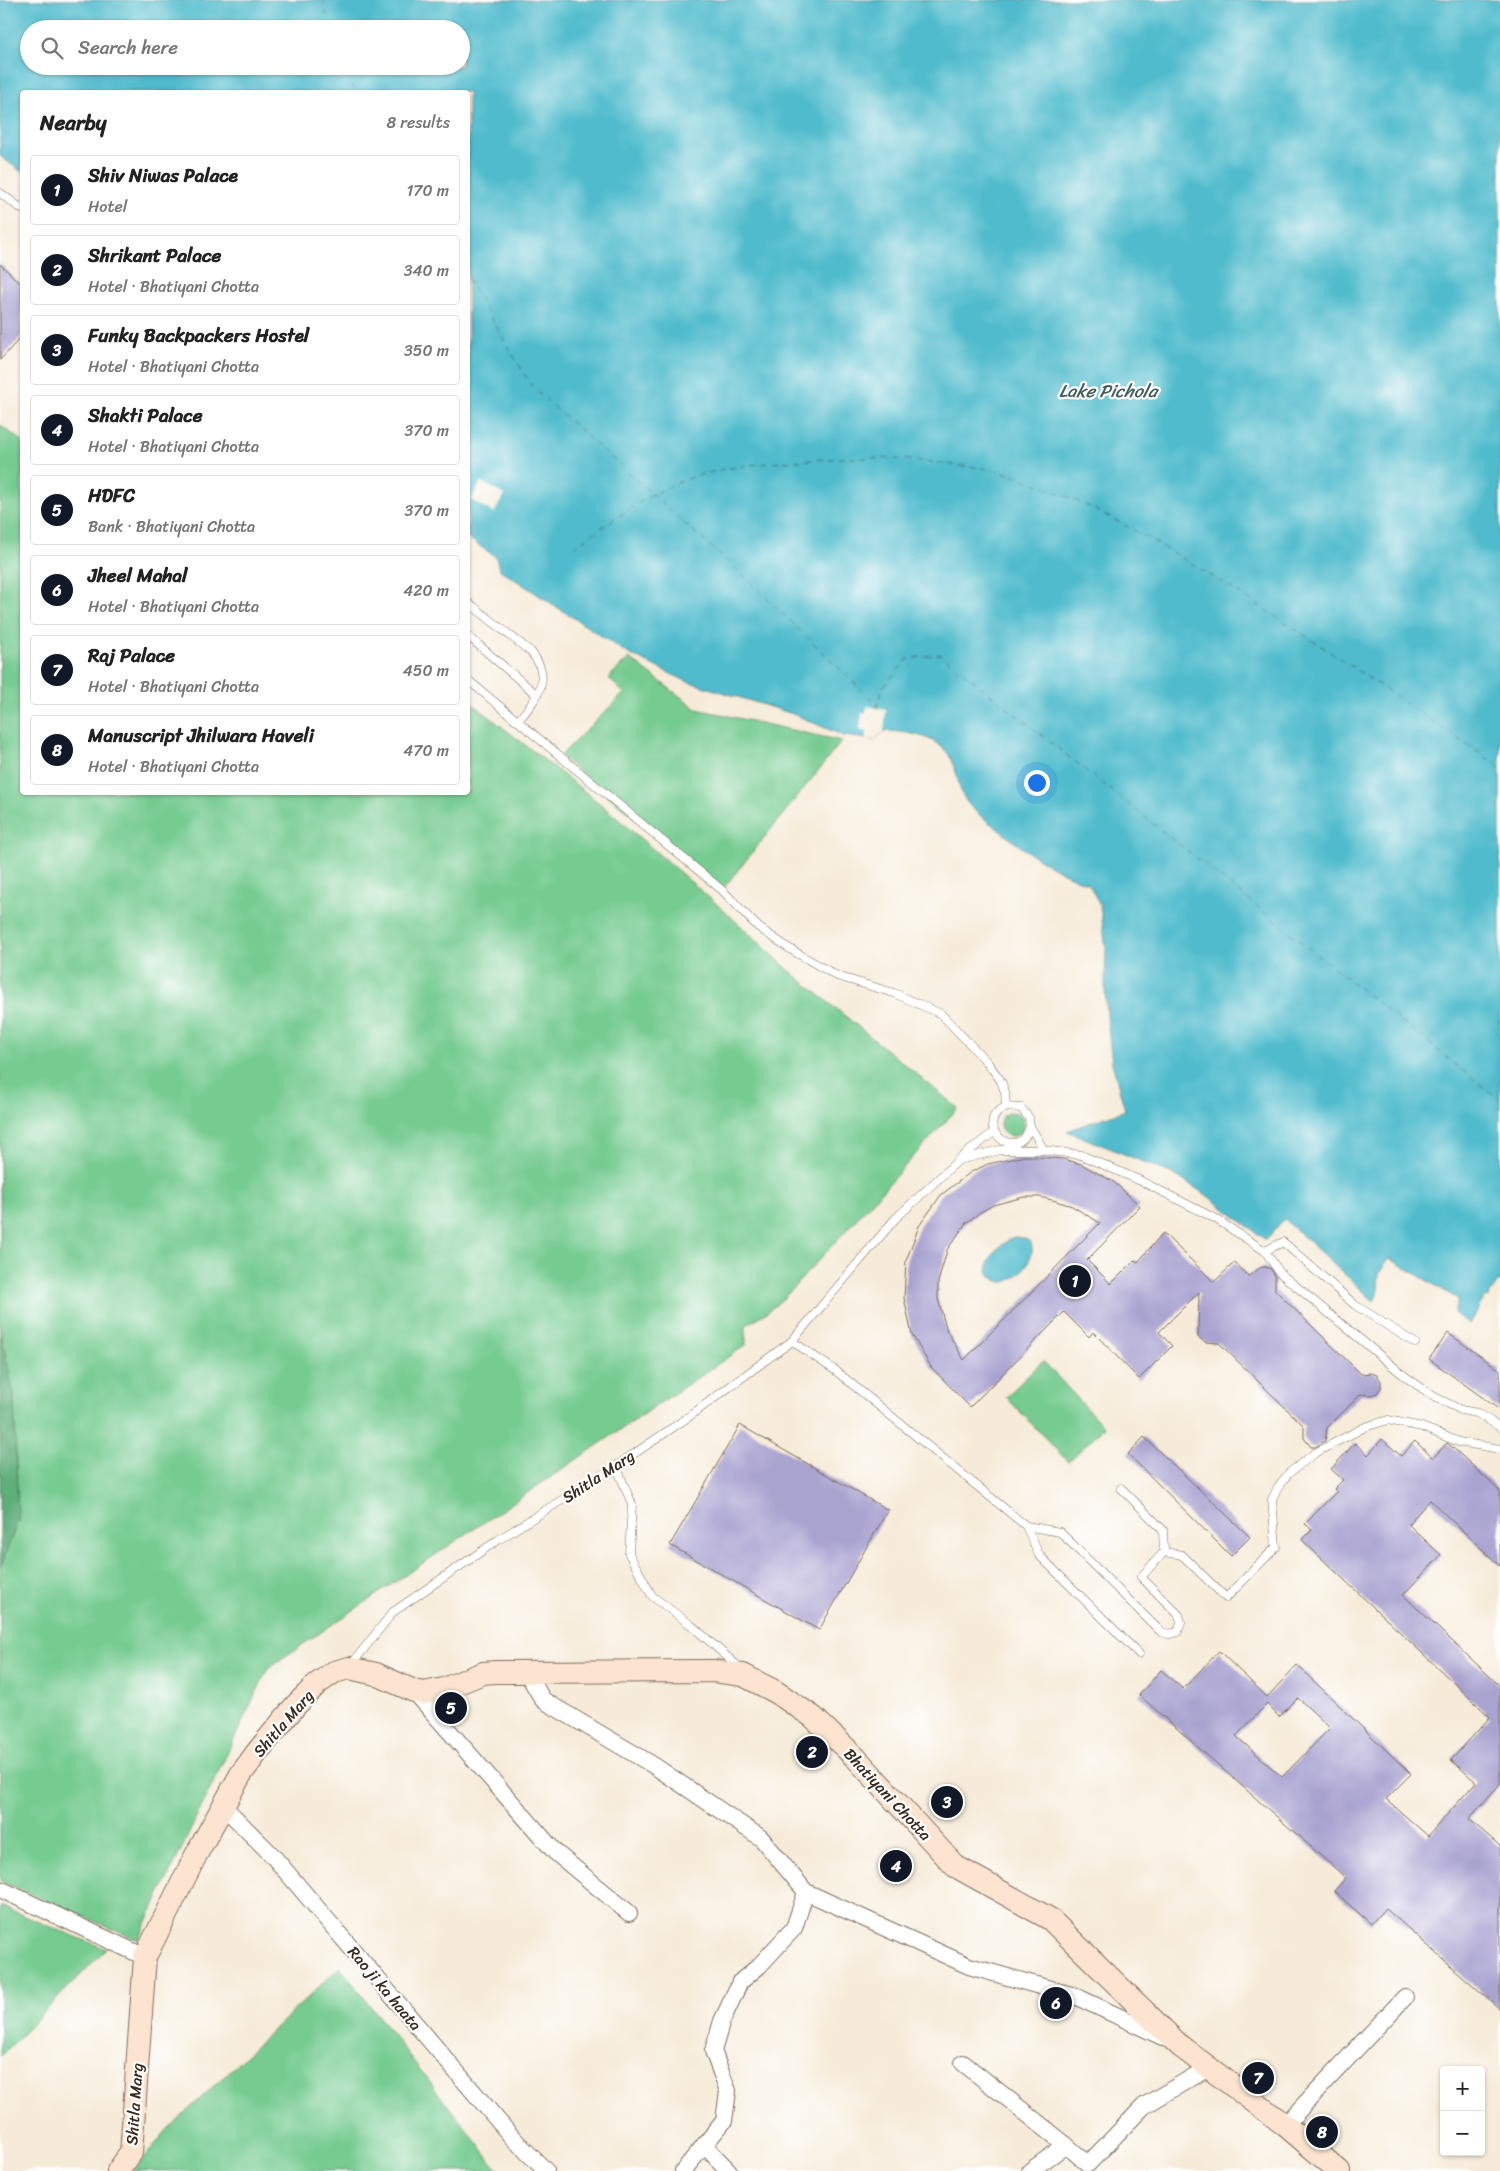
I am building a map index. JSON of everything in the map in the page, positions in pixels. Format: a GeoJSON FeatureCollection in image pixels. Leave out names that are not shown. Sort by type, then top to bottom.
{"type":"FeatureCollection","features":[{"type":"Feature","properties":{"kind":"main road","name":"Bhatiyani Chotta"},"geometry":{"type":"LineString","coordinates":[[349,1668],[376,1674],[414,1691],[423,1693],[444,1689],[483,1673],[713,1671],[744,1676],[776,1692],[812,1717],[856,1758],[955,1866],[1050,1920],[1180,2046],[1285,2125],[1340,2171]]}},
{"type":"Feature","properties":{"kind":"main road","name":"Shitla Marg"},"geometry":{"type":"LineString","coordinates":[[118,2171],[131,2153],[145,1957],[196,1855],[241,1774],[296,1705],[317,1684],[334,1672],[349,1668]]}},
{"type":"Feature","properties":{"kind":"street"},"geometry":{"type":"LineString","coordinates":[[527,1673],[542,1700],[653,1765],[761,1838],[806,1892],[969,1966],[1075,1996],[1180,2046]]}},
{"type":"Feature","properties":{"kind":"street"},"geometry":{"type":"LineString","coordinates":[[414,1691],[555,1852],[628,1913]]}},
{"type":"Feature","properties":{"kind":"street","name":"Rao ji ka haata"},"geometry":{"type":"LineString","coordinates":[[223,1806],[272,1856],[511,2136],[546,2171]]}},
{"type":"Feature","properties":{"kind":"street"},"geometry":{"type":"LineString","coordinates":[[0,1890],[145,1957]]}},
{"type":"Feature","properties":{"kind":"street"},"geometry":{"type":"LineString","coordinates":[[683,2171],[724,2121],[728,2092],[713,2051],[722,2021],[740,1982],[759,1966],[794,1928],[806,1892]]}},
{"type":"Feature","properties":{"kind":"street"},"geometry":{"type":"LineString","coordinates":[[1285,2125],[1405,1997]]}},
{"type":"Feature","properties":{"kind":"street"},"geometry":{"type":"LineString","coordinates":[[963,2063],[1092,2167],[1144,2106],[1208,2068]]}},
{"type":"Feature","properties":{"kind":"street"},"geometry":{"type":"LineString","coordinates":[[704,2145],[729,2171]]}},
{"type":"Feature","properties":{"kind":"street"},"geometry":{"type":"LineString","coordinates":[[1030,2171],[1066,2145]]}},
{"type":"Feature","properties":{"kind":"lane"},"geometry":{"type":"LineString","coordinates":[[0,193],[20,208]]}},
{"type":"Feature","properties":{"kind":"lane"},"geometry":{"type":"LineString","coordinates":[[470,605],[482,612],[531,652],[538,660],[542,670],[542,682],[537,695],[518,721]]}},
{"type":"Feature","properties":{"kind":"lane"},"geometry":{"type":"LineString","coordinates":[[470,638],[537,695]]}},
{"type":"Feature","properties":{"kind":"lane"},"geometry":{"type":"LineString","coordinates":[[470,682],[722,890],[758,927],[782,944],[837,976],[894,993],[941,1014],[987,1062],[1001,1081],[1005,1092],[1006,1106]]}},
{"type":"Feature","properties":{"kind":"lane"},"geometry":{"type":"LineString","coordinates":[[1030,1126],[1025,1137],[1014,1143],[1004,1141],[994,1132],[993,1120],[996,1114],[1006,1106],[1012,1106],[1024,1111],[1029,1118],[1030,1126],[1044,1150]]}},
{"type":"Feature","properties":{"kind":"lane","name":"Shitla Marg"},"geometry":{"type":"LineString","coordinates":[[349,1668],[393,1612],[498,1540],[616,1466],[792,1341],[895,1219],[958,1160],[994,1132]]}},
{"type":"Feature","properties":{"kind":"lane"},"geometry":{"type":"LineString","coordinates":[[958,1160],[1000,1150],[1044,1150],[1081,1155],[1141,1180],[1216,1219],[1264,1251],[1280,1273],[1406,1377],[1433,1396],[1461,1410],[1477,1413],[1500,1427]]}},
{"type":"Feature","properties":{"kind":"lane"},"geometry":{"type":"LineString","coordinates":[[1264,1251],[1283,1242],[1355,1305],[1415,1343]]}},
{"type":"Feature","properties":{"kind":"lane"},"geometry":{"type":"LineString","coordinates":[[792,1341],[836,1370],[1026,1526],[1039,1555],[1139,1654]]}},
{"type":"Feature","properties":{"kind":"lane"},"geometry":{"type":"LineString","coordinates":[[1164,1552],[1182,1555],[1226,1598],[1276,1547],[1272,1499],[1280,1484],[1289,1473],[1314,1453],[1365,1427],[1388,1420],[1422,1427],[1459,1442],[1500,1449]]}},
{"type":"Feature","properties":{"kind":"lane"},"geometry":{"type":"LineString","coordinates":[[616,1466],[632,1504],[629,1554],[652,1596],[691,1625],[741,1668],[744,1676]]}},
{"type":"Feature","properties":{"kind":"lane"},"geometry":{"type":"LineString","coordinates":[[1026,1526],[1060,1532],[1160,1632],[1169,1634],[1178,1632],[1182,1622],[1179,1615],[1141,1577],[1164,1552],[1163,1530],[1121,1488]]}},
{"type":"Feature","properties":{"kind":"green space"},"geometry":{"type":"Polygon","coordinates":[[[0,425],[20,440],[20,795],[470,795],[470,702],[603,806],[720,907],[790,971],[958,1108],[785,1297],[766,1313],[746,1325],[746,1345],[268,1668],[138,1940],[0,1881],[0,1568],[18,1520],[14,1396],[0,1329],[0,425]]]}},
{"type":"Feature","properties":{"kind":"green space"},"geometry":{"type":"Polygon","coordinates":[[[629,658],[697,709],[842,741],[722,890],[560,756],[624,693],[608,678],[629,658]]]}},
{"type":"Feature","properties":{"kind":"green space"},"geometry":{"type":"Polygon","coordinates":[[[1012,1112],[1017,1113],[1023,1119],[1023,1129],[1017,1135],[1012,1136],[1007,1135],[1001,1129],[1000,1124],[1001,1119],[1007,1113],[1012,1112]]]}},
{"type":"Feature","properties":{"kind":"green space"},"geometry":{"type":"Polygon","coordinates":[[[0,1329],[14,1396],[18,1520],[0,1568],[0,1329]]]}},
{"type":"Feature","properties":{"kind":"green space"},"geometry":{"type":"Polygon","coordinates":[[[1043,1361],[1104,1427],[1068,1462],[1006,1397],[1043,1361]]]}},
{"type":"Feature","properties":{"kind":"green space"},"geometry":{"type":"Polygon","coordinates":[[[0,1906],[106,1949],[0,2057],[0,1906]]]}},
{"type":"Feature","properties":{"kind":"green space"},"geometry":{"type":"Polygon","coordinates":[[[340,1967],[499,2171],[133,2171],[166,2131],[340,1967]]]}},
{"type":"Feature","properties":{"kind":"water","name":"Lake Pichola"},"geometry":{"type":"Polygon","coordinates":[[[0,0],[1500,0],[1500,1282],[1498,1281],[1488,1298],[1485,1297],[1469,1325],[1454,1313],[1458,1299],[1389,1258],[1379,1274],[1378,1293],[1374,1301],[1284,1219],[1266,1240],[1205,1194],[1173,1174],[1067,1131],[1125,1110],[1112,1063],[1105,990],[1106,948],[1100,906],[1089,884],[1041,860],[974,810],[964,797],[954,766],[943,748],[925,738],[905,733],[884,731],[875,740],[844,736],[793,714],[686,681],[627,653],[499,569],[496,557],[470,539],[470,90],[20,90],[20,171],[0,156],[0,0]]]}},
{"type":"Feature","properties":{"kind":"water"},"geometry":{"type":"Polygon","coordinates":[[[1014,1237],[1025,1239],[1031,1244],[1030,1259],[1019,1274],[1004,1282],[998,1281],[989,1273],[989,1261],[1003,1244],[1014,1237]]]}},
{"type":"Feature","properties":{"kind":"pier"},"geometry":{"type":"Polygon","coordinates":[[[481,482],[504,495],[494,513],[471,500],[481,482]]]}},
{"type":"Feature","properties":{"kind":"pier"},"geometry":{"type":"Polygon","coordinates":[[[867,706],[886,710],[884,731],[875,740],[866,739],[867,731],[860,729],[862,713],[866,714],[867,706]]]}},
{"type":"Feature","properties":{"kind":"building"},"geometry":{"type":"Polygon","coordinates":[[[0,264],[20,283],[20,338],[0,360],[0,264]]]}},
{"type":"Feature","properties":{"kind":"building"},"geometry":{"type":"Polygon","coordinates":[[[1025,1156],[1063,1159],[1081,1164],[1114,1182],[1140,1206],[1087,1260],[1111,1284],[1135,1260],[1138,1262],[1163,1233],[1214,1282],[1235,1262],[1248,1276],[1260,1268],[1271,1269],[1275,1276],[1275,1290],[1361,1374],[1371,1373],[1377,1375],[1381,1381],[1381,1388],[1377,1393],[1371,1395],[1361,1394],[1327,1428],[1325,1441],[1315,1447],[1311,1447],[1304,1438],[1304,1426],[1219,1343],[1205,1342],[1198,1337],[1199,1292],[1159,1332],[1172,1346],[1139,1379],[1093,1332],[1089,1337],[1064,1312],[970,1407],[931,1367],[912,1335],[904,1298],[906,1261],[919,1226],[941,1195],[971,1172],[988,1164],[1025,1156]],[[1024,1197],[993,1205],[966,1223],[947,1250],[938,1282],[938,1299],[947,1331],[964,1360],[1100,1223],[1072,1206],[1040,1197],[1024,1197]]]}},
{"type":"Feature","properties":{"kind":"building"},"geometry":{"type":"Polygon","coordinates":[[[1448,1333],[1500,1370],[1500,1410],[1429,1359],[1448,1333]]]}},
{"type":"Feature","properties":{"kind":"building"},"geometry":{"type":"Polygon","coordinates":[[[740,1425],[888,1510],[819,1630],[670,1545],[740,1425]]]}},
{"type":"Feature","properties":{"kind":"building"},"geometry":{"type":"Polygon","coordinates":[[[1144,1437],[1250,1537],[1231,1556],[1128,1454],[1144,1437]]]}},
{"type":"Feature","properties":{"kind":"building"},"geometry":{"type":"Polygon","coordinates":[[[1382,1439],[1401,1456],[1415,1441],[1433,1458],[1447,1443],[1500,1491],[1500,1566],[1430,1500],[1408,1524],[1441,1555],[1403,1595],[1500,1686],[1500,1784],[1469,1819],[1500,1846],[1500,2009],[1385,1908],[1371,1924],[1334,1891],[1346,1878],[1139,1695],[1161,1670],[1183,1689],[1219,1651],[1267,1697],[1297,1665],[1411,1774],[1386,1799],[1428,1836],[1476,1782],[1451,1760],[1490,1717],[1302,1540],[1312,1530],[1305,1524],[1337,1491],[1334,1489],[1343,1480],[1331,1469],[1355,1443],[1368,1455],[1382,1439]],[[1298,1698],[1279,1717],[1267,1704],[1236,1736],[1282,1777],[1330,1728],[1298,1698]]]}},
{"type":"Feature","properties":{"kind":"ferry route"},"geometry":{"type":"LineString","coordinates":[[323,0],[328,20]]}},
{"type":"Feature","properties":{"kind":"ferry route"},"geometry":{"type":"LineString","coordinates":[[346,75],[355,90]]}},
{"type":"Feature","properties":{"kind":"ferry route"},"geometry":{"type":"LineString","coordinates":[[470,282],[532,387],[746,578],[868,696],[877,707]]}},
{"type":"Feature","properties":{"kind":"ferry route"},"geometry":{"type":"LineString","coordinates":[[574,547],[657,492],[687,479],[721,470],[775,463],[887,458],[997,471],[1057,492],[1109,517],[1160,545],[1284,622],[1500,767]]}},
{"type":"Feature","properties":{"kind":"ferry route"},"geometry":{"type":"LineString","coordinates":[[877,708],[883,687],[908,659],[940,654],[1500,1100]]}},
{"type":"Feature","properties":{"kind":"place","name":"Shiv Niwas Palace"},"geometry":{"type":"Point","coordinates":[1075,1281]}},
{"type":"Feature","properties":{"kind":"place","name":"HDFC"},"geometry":{"type":"Point","coordinates":[451,1708]}},
{"type":"Feature","properties":{"kind":"place","name":"Shrikant Palace"},"geometry":{"type":"Point","coordinates":[812,1752]}},
{"type":"Feature","properties":{"kind":"place","name":"Funky Backpackers Hostel"},"geometry":{"type":"Point","coordinates":[947,1802]}},
{"type":"Feature","properties":{"kind":"place","name":"Shakti Palace"},"geometry":{"type":"Point","coordinates":[896,1866]}},
{"type":"Feature","properties":{"kind":"place","name":"Jheel Mahal"},"geometry":{"type":"Point","coordinates":[1056,2003]}},
{"type":"Feature","properties":{"kind":"place","name":"Raj Palace"},"geometry":{"type":"Point","coordinates":[1258,2078]}},
{"type":"Feature","properties":{"kind":"place","name":"Manuscript Jhilwara Haveli"},"geometry":{"type":"Point","coordinates":[1322,2132]}}]}
